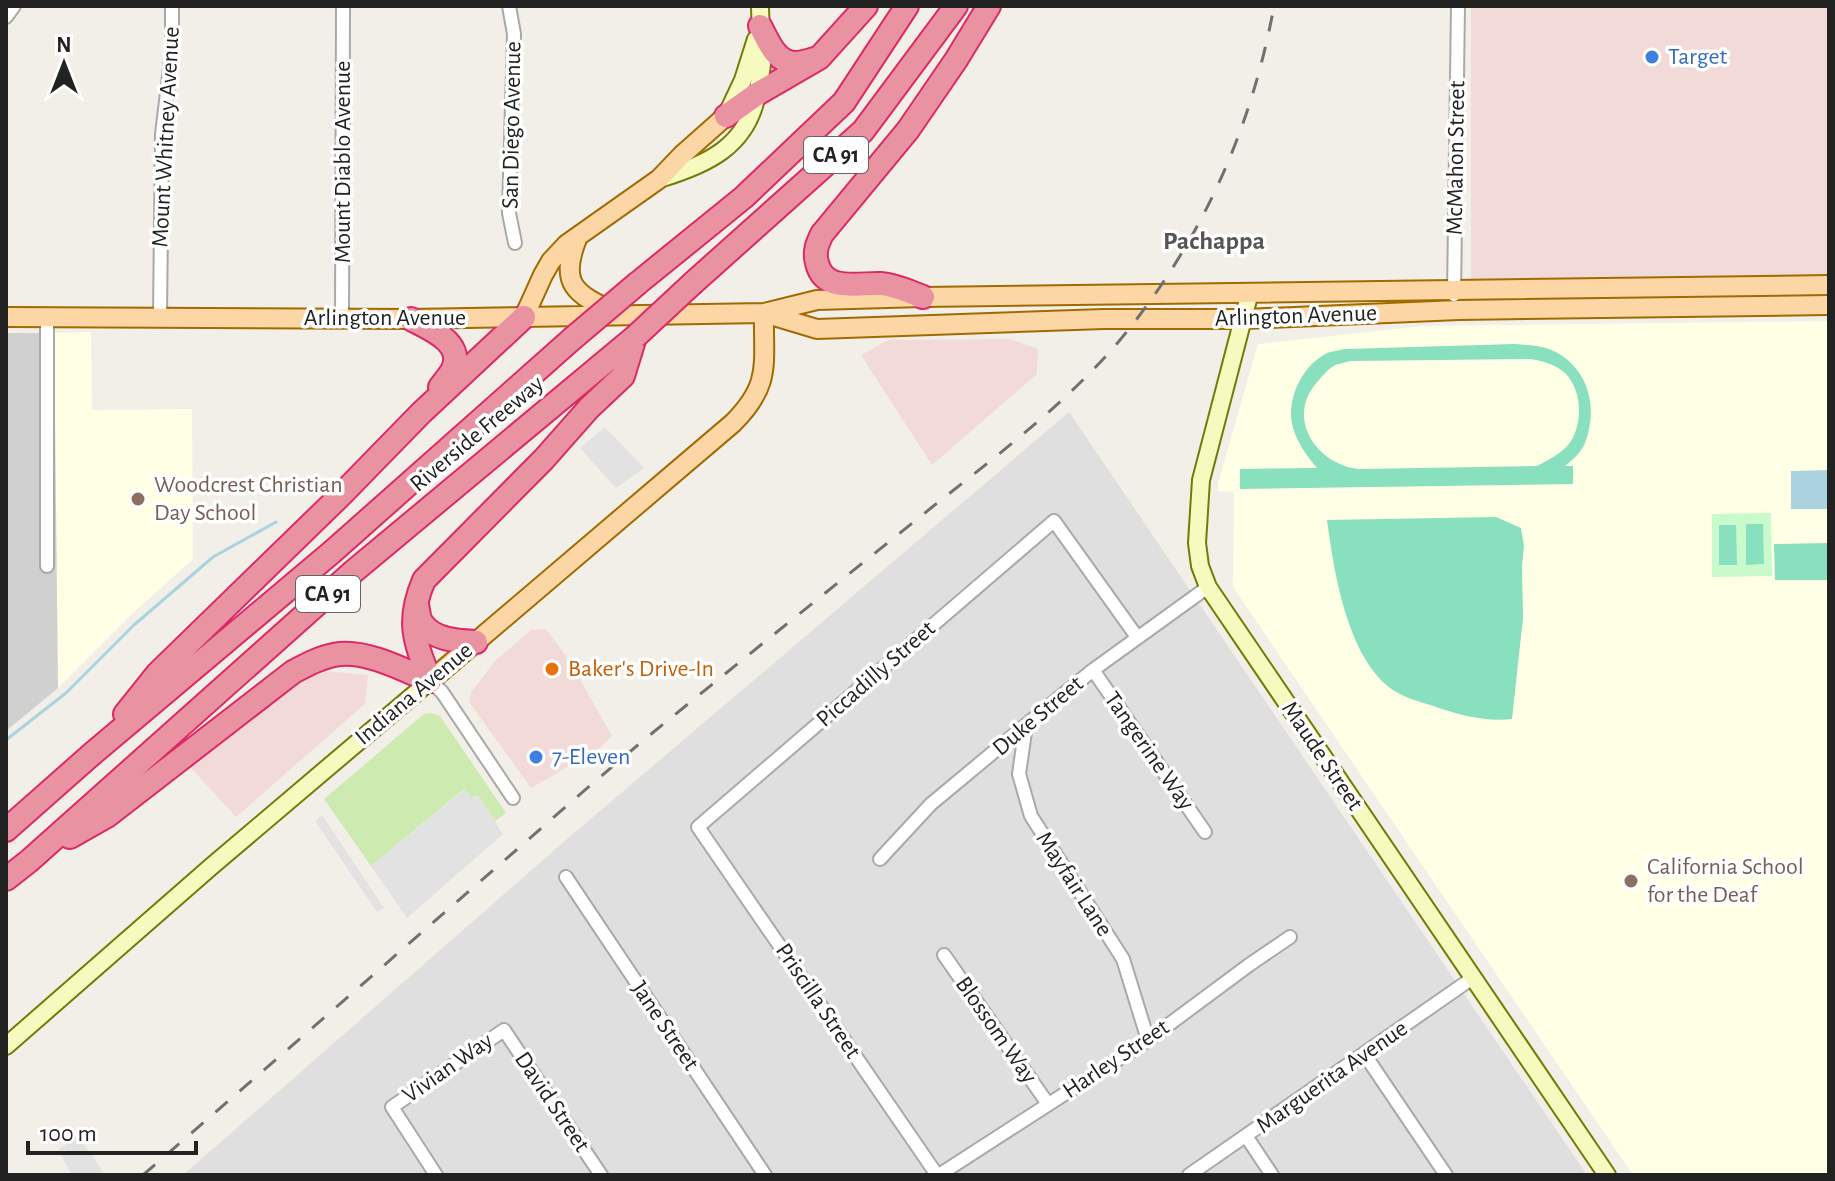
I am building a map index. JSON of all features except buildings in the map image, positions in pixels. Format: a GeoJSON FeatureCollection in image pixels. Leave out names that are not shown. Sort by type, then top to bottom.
{"type":"FeatureCollection","features":[{"type":"Feature","properties":{"kind":"highway"},"geometry":{"type":"LineString","coordinates":[[726,116],[819,58],[866,6]]}},
{"type":"Feature","properties":{"kind":"highway","name":"Riverside Freeway"},"geometry":{"type":"LineString","coordinates":[[6,830],[332,552],[572,339],[744,197],[844,102],[907,6]]}},
{"type":"Feature","properties":{"kind":"highway","name":"Riverside Freeway"},"geometry":{"type":"LineString","coordinates":[[6,879],[354,571],[635,337],[863,131],[956,6]]}},
{"type":"Feature","properties":{"kind":"highway"},"geometry":{"type":"LineString","coordinates":[[923,297],[885,284],[843,285],[829,282],[817,267],[816,245],[908,130],[989,6]]}},
{"type":"Feature","properties":{"kind":"highway"},"geometry":{"type":"LineString","coordinates":[[760,16],[772,48],[781,58],[795,63],[819,58]]}},
{"type":"Feature","properties":{"kind":"highway"},"geometry":{"type":"LineString","coordinates":[[92,754],[157,674],[332,505],[421,413],[524,317]]}},
{"type":"Feature","properties":{"kind":"highway"},"geometry":{"type":"LineString","coordinates":[[411,319],[446,339],[453,349],[453,369],[421,413]]}},
{"type":"Feature","properties":{"kind":"highway"},"geometry":{"type":"LineString","coordinates":[[430,681],[415,643],[413,623],[416,598],[424,580],[623,376],[635,337]]}},
{"type":"Feature","properties":{"kind":"highway"},"geometry":{"type":"LineString","coordinates":[[416,598],[422,623],[433,634],[476,642]]}},
{"type":"Feature","properties":{"kind":"highway"},"geometry":{"type":"LineString","coordinates":[[29,861],[107,816],[293,672],[326,656],[343,653],[361,656],[430,681]]}},
{"type":"Feature","properties":{"kind":"main road"},"geometry":{"type":"LineString","coordinates":[[524,317],[551,261],[567,244],[659,179],[726,116]]}},
{"type":"Feature","properties":{"kind":"main road"},"geometry":{"type":"LineString","coordinates":[[579,236],[570,257],[569,272],[574,287],[589,300],[620,315]]}},
{"type":"Feature","properties":{"kind":"main road","name":"Arlington Avenue"},"geometry":{"type":"LineString","coordinates":[[6,317],[411,319],[764,313],[817,300],[923,297],[1829,285]]}},
{"type":"Feature","properties":{"kind":"main road","name":"Arlington Avenue"},"geometry":{"type":"LineString","coordinates":[[764,313],[817,329],[1104,319],[1244,319],[1454,310],[1829,305]]}},
{"type":"Feature","properties":{"kind":"main road","name":"Indiana Avenue"},"geometry":{"type":"LineString","coordinates":[[430,681],[749,407],[763,375],[764,313]]}},
{"type":"Feature","properties":{"kind":"street"},"geometry":{"type":"LineString","coordinates":[[6,17],[14,6]]}},
{"type":"Feature","properties":{"kind":"street","name":"Mount Whitney Avenue"},"geometry":{"type":"LineString","coordinates":[[160,316],[162,134],[172,51],[172,6]]}},
{"type":"Feature","properties":{"kind":"street","name":"Mount Diablo Avenue"},"geometry":{"type":"LineString","coordinates":[[342,319],[343,6]]}},
{"type":"Feature","properties":{"kind":"street","name":"San Diego Avenue"},"geometry":{"type":"LineString","coordinates":[[509,6],[514,34],[509,213],[515,243]]}},
{"type":"Feature","properties":{"kind":"street","name":"McMahon Street"},"geometry":{"type":"LineString","coordinates":[[1454,310],[1458,6]]}},
{"type":"Feature","properties":{"kind":"street"},"geometry":{"type":"LineString","coordinates":[[659,179],[715,157],[732,144],[745,126],[755,106],[761,75],[763,50],[760,16]]}},
{"type":"Feature","properties":{"kind":"street"},"geometry":{"type":"LineString","coordinates":[[726,116],[747,71],[760,16]]}},
{"type":"Feature","properties":{"kind":"street","name":"Maude Street"},"geometry":{"type":"LineString","coordinates":[[1250,292],[1201,480],[1197,543],[1200,566],[1208,587],[1607,1175]]}},
{"type":"Feature","properties":{"kind":"street"},"geometry":{"type":"LineString","coordinates":[[47,317],[47,566]]}},
{"type":"Feature","properties":{"kind":"street","name":"Piccadilly Street"},"geometry":{"type":"LineString","coordinates":[[698,827],[1054,521],[1137,637]]}},
{"type":"Feature","properties":{"kind":"street","name":"Duke Street"},"geometry":{"type":"LineString","coordinates":[[880,859],[931,804],[1026,725],[1093,670],[1208,587]]}},
{"type":"Feature","properties":{"kind":"street","name":"Tangerine Way"},"geometry":{"type":"LineString","coordinates":[[1093,670],[1205,832]]}},
{"type":"Feature","properties":{"kind":"street"},"geometry":{"type":"LineString","coordinates":[[430,681],[443,694],[513,798]]}},
{"type":"Feature","properties":{"kind":"street","name":"Indiana Avenue"},"geometry":{"type":"LineString","coordinates":[[6,1046],[430,681]]}},
{"type":"Feature","properties":{"kind":"street","name":"Mayfair Lane"},"geometry":{"type":"LineString","coordinates":[[1026,725],[1019,774],[1031,816],[1123,959],[1148,1040]]}},
{"type":"Feature","properties":{"kind":"street","name":"Priscilla Street"},"geometry":{"type":"LineString","coordinates":[[698,827],[938,1175]]}},
{"type":"Feature","properties":{"kind":"street","name":"Jane Street"},"geometry":{"type":"LineString","coordinates":[[566,877],[765,1175]]}},
{"type":"Feature","properties":{"kind":"street","name":"Harley Street"},"geometry":{"type":"LineString","coordinates":[[938,1175],[1148,1040],[1290,937]]}},
{"type":"Feature","properties":{"kind":"street","name":"Blossom Way"},"geometry":{"type":"LineString","coordinates":[[944,955],[1048,1104]]}},
{"type":"Feature","properties":{"kind":"street","name":"Marguerita Avenue"},"geometry":{"type":"LineString","coordinates":[[1189,1175],[1474,977]]}},
{"type":"Feature","properties":{"kind":"street","name":"Vivian Way"},"geometry":{"type":"LineString","coordinates":[[433,1171],[392,1107],[504,1030]]}},
{"type":"Feature","properties":{"kind":"street","name":"David Street"},"geometry":{"type":"LineString","coordinates":[[504,1030],[601,1175]]}},
{"type":"Feature","properties":{"kind":"street"},"geometry":{"type":"LineString","coordinates":[[1365,1055],[1446,1175]]}},
{"type":"Feature","properties":{"kind":"street"},"geometry":{"type":"LineString","coordinates":[[1246,1136],[1272,1175]]}},
{"type":"Feature","properties":{"kind":"street"},"geometry":{"type":"LineString","coordinates":[[418,1175],[433,1171]]}},
{"type":"Feature","properties":{"kind":"shaded area"},"geometry":{"type":"Polygon","coordinates":[[[1471,6],[1829,6],[1829,274],[1471,279],[1471,6]]]}},
{"type":"Feature","properties":{"kind":"shaded area","name":"California School for the Deaf"},"geometry":{"type":"Polygon","coordinates":[[[1829,321],[1829,1175],[1633,1175],[1233,587],[1234,492],[1218,491],[1218,484],[1258,344],[1422,326],[1829,321]]]}},
{"type":"Feature","properties":{"kind":"shaded area"},"geometry":{"type":"Polygon","coordinates":[[[91,332],[92,410],[192,409],[193,559],[133,613],[58,688],[54,333],[91,332]]]}},
{"type":"Feature","properties":{"kind":"shaded area"},"geometry":{"type":"Polygon","coordinates":[[[6,333],[54,333],[58,688],[6,731],[6,333]]]}},
{"type":"Feature","properties":{"kind":"shaded area"},"geometry":{"type":"Polygon","coordinates":[[[1010,339],[1038,349],[1037,374],[932,465],[861,355],[888,340],[1010,339]]]}},
{"type":"Feature","properties":{"kind":"shaded area"},"geometry":{"type":"Polygon","coordinates":[[[1069,412],[1587,1175],[183,1175],[567,839],[1069,412]]]}},
{"type":"Feature","properties":{"kind":"shaded area"},"geometry":{"type":"Polygon","coordinates":[[[605,427],[644,468],[616,488],[580,448],[605,427]]]}},
{"type":"Feature","properties":{"kind":"shaded area"},"geometry":{"type":"Polygon","coordinates":[[[546,629],[569,660],[612,736],[600,748],[531,788],[469,702],[472,691],[494,662],[531,630],[546,629]]]}},
{"type":"Feature","properties":{"kind":"shaded area"},"geometry":{"type":"Polygon","coordinates":[[[316,670],[368,675],[365,704],[236,817],[189,766],[230,731],[316,670]]]}},
{"type":"Feature","properties":{"kind":"shaded area"},"geometry":{"type":"Polygon","coordinates":[[[465,789],[471,798],[478,795],[503,834],[407,918],[371,866],[465,789]]]}},
{"type":"Feature","properties":{"kind":"shaded area"},"geometry":{"type":"Polygon","coordinates":[[[322,815],[384,908],[377,912],[315,821],[322,815]]]}},
{"type":"Feature","properties":{"kind":"shaded area"},"geometry":{"type":"Polygon","coordinates":[[[78,1136],[103,1171],[98,1175],[72,1175],[58,1150],[78,1136]]]}},
{"type":"Feature","properties":{"kind":"green space"},"geometry":{"type":"Polygon","coordinates":[[[1515,344],[1542,347],[1558,353],[1576,368],[1590,400],[1590,424],[1585,443],[1565,466],[1573,466],[1573,484],[1240,489],[1240,469],[1317,468],[1296,436],[1292,424],[1292,403],[1304,374],[1318,358],[1346,349],[1515,344]],[[1530,359],[1350,361],[1334,366],[1318,381],[1308,395],[1304,409],[1305,423],[1318,448],[1329,458],[1358,469],[1537,466],[1569,444],[1577,427],[1579,408],[1575,389],[1565,373],[1553,365],[1530,359]]]}},
{"type":"Feature","properties":{"kind":"green space"},"geometry":{"type":"Polygon","coordinates":[[[1771,513],[1772,576],[1712,577],[1712,514],[1771,513]]]}},
{"type":"Feature","properties":{"kind":"green space"},"geometry":{"type":"Polygon","coordinates":[[[1496,517],[1521,528],[1524,546],[1523,618],[1512,719],[1502,720],[1462,715],[1415,700],[1398,693],[1381,680],[1355,640],[1346,616],[1327,520],[1496,517]]]}},
{"type":"Feature","properties":{"kind":"green space"},"geometry":{"type":"Polygon","coordinates":[[[1746,524],[1763,524],[1764,564],[1746,565],[1746,524]]]}},
{"type":"Feature","properties":{"kind":"green space"},"geometry":{"type":"Polygon","coordinates":[[[1719,525],[1736,525],[1737,565],[1719,565],[1719,525]]]}},
{"type":"Feature","properties":{"kind":"green space"},"geometry":{"type":"Polygon","coordinates":[[[1829,543],[1829,580],[1775,580],[1774,544],[1829,543]]]}},
{"type":"Feature","properties":{"kind":"green space"},"geometry":{"type":"Polygon","coordinates":[[[424,714],[440,716],[506,813],[495,821],[478,796],[471,798],[464,789],[371,866],[324,799],[424,714]]]}},
{"type":"Feature","properties":{"kind":"water"},"geometry":{"type":"Polygon","coordinates":[[[1829,470],[1829,509],[1791,509],[1791,471],[1829,470]]]}},
{"type":"Feature","properties":{"kind":"waterway"},"geometry":{"type":"LineString","coordinates":[[6,740],[66,693],[134,625],[213,557],[276,522]]}},
{"type":"Feature","properties":{"kind":"railway"},"geometry":{"type":"LineString","coordinates":[[143,1175],[622,758],[1009,445],[1085,378],[1129,329],[1156,292],[1202,216],[1222,176],[1253,94],[1274,6]]}},
{"type":"Feature","properties":{"kind":"place","name":"Target"},"geometry":{"type":"Point","coordinates":[1652,57]}},
{"type":"Feature","properties":{"kind":"place","name":"Woodcrest Christian Day School"},"geometry":{"type":"Point","coordinates":[138,499]}},
{"type":"Feature","properties":{"kind":"place","name":"Baker's Drive-In"},"geometry":{"type":"Point","coordinates":[552,669]}},
{"type":"Feature","properties":{"kind":"place","name":"7-Eleven"},"geometry":{"type":"Point","coordinates":[536,757]}},
{"type":"Feature","properties":{"kind":"place","name":"California School for the Deaf"},"geometry":{"type":"Point","coordinates":[1631,881]}},
{"type":"Feature","properties":{"kind":"district","name":"Pachappa"},"geometry":{"type":"Point","coordinates":[1214,241]}}]}
